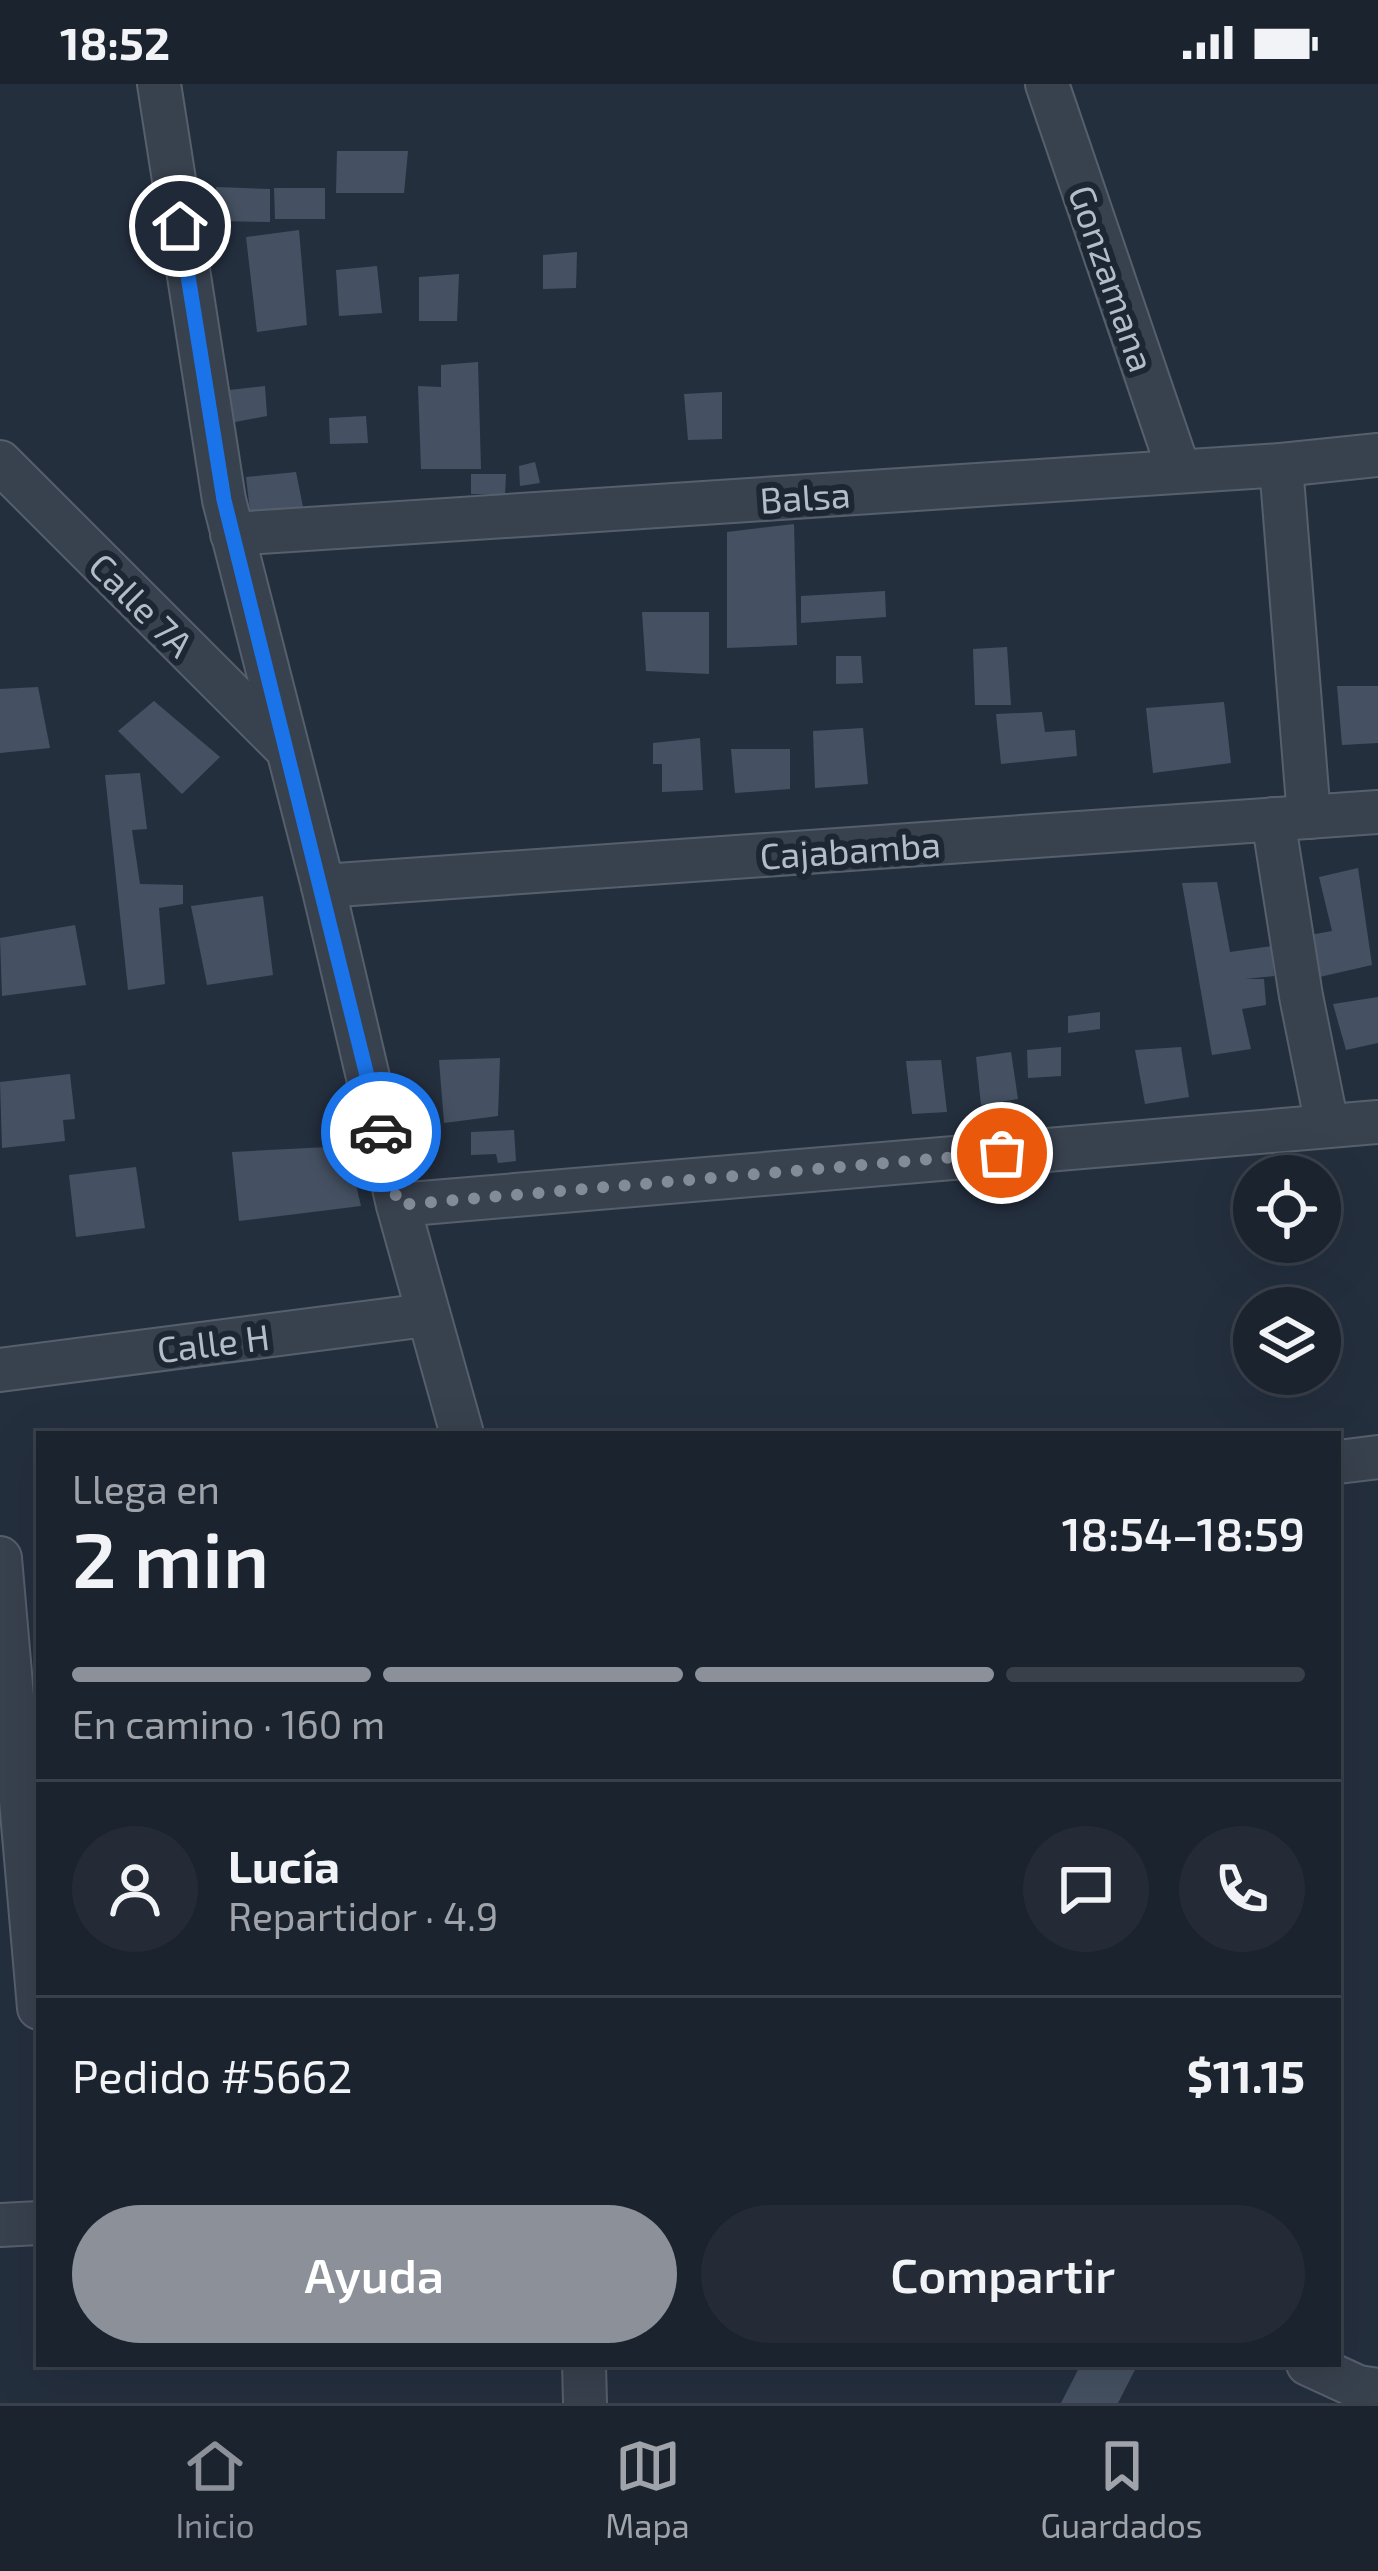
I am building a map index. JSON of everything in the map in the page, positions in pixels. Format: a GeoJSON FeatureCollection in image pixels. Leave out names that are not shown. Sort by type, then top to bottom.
{"type":"FeatureCollection","features":[{"type":"Feature","properties":{"kind":"street"},"geometry":{"type":"LineString","coordinates":[[159,84],[216,462],[232,534],[323,886],[398,1205],[461,1431]]}},
{"type":"Feature","properties":{"kind":"street","name":"Gonzamana"},"geometry":{"type":"LineString","coordinates":[[1047,84],[1179,471]]}},
{"type":"Feature","properties":{"kind":"street","name":"Balsa"},"geometry":{"type":"LineString","coordinates":[[232,534],[1378,455]]}},
{"type":"Feature","properties":{"kind":"street","name":"Calle 7A"},"geometry":{"type":"LineString","coordinates":[[0,462],[285,747]]}},
{"type":"Feature","properties":{"kind":"street"},"geometry":{"type":"LineString","coordinates":[[1281,465],[1301,996],[1327,1125]]}},
{"type":"Feature","properties":{"kind":"street","name":"Cajabamba"},"geometry":{"type":"LineString","coordinates":[[323,886],[1378,812]]}},
{"type":"Feature","properties":{"kind":"street"},"geometry":{"type":"LineString","coordinates":[[398,1205],[1378,1122]]}},
{"type":"Feature","properties":{"kind":"street","name":"Calle H"},"geometry":{"type":"LineString","coordinates":[[0,1370],[427,1315]]}},
{"type":"Feature","properties":{"kind":"street"},"geometry":{"type":"LineString","coordinates":[[1341,1462],[1378,1457]]}},
{"type":"Feature","properties":{"kind":"street"},"geometry":{"type":"LineString","coordinates":[[0,1558],[36,1973]]}},
{"type":"Feature","properties":{"kind":"street"},"geometry":{"type":"LineString","coordinates":[[0,2225],[36,2224]]}},
{"type":"Feature","properties":{"kind":"street"},"geometry":{"type":"LineString","coordinates":[[584,2367],[585,2403]]}},
{"type":"Feature","properties":{"kind":"street"},"geometry":{"type":"LineString","coordinates":[[1315,2367],[1358,2387],[1378,2390]]}},
{"type":"Feature","properties":{"kind":"building"},"geometry":{"type":"Polygon","coordinates":[[[337,151],[408,151],[404,193],[336,193],[337,151]]]}},
{"type":"Feature","properties":{"kind":"building"},"geometry":{"type":"Polygon","coordinates":[[[216,187],[270,189],[270,222],[218,221],[216,187]]]}},
{"type":"Feature","properties":{"kind":"building"},"geometry":{"type":"Polygon","coordinates":[[[274,188],[325,188],[325,219],[275,219],[274,188]]]}},
{"type":"Feature","properties":{"kind":"building"},"geometry":{"type":"Polygon","coordinates":[[[299,230],[307,325],[257,332],[246,237],[299,230]]]}},
{"type":"Feature","properties":{"kind":"building"},"geometry":{"type":"Polygon","coordinates":[[[577,252],[576,288],[543,289],[543,255],[577,252]]]}},
{"type":"Feature","properties":{"kind":"building"},"geometry":{"type":"Polygon","coordinates":[[[377,266],[382,313],[339,316],[336,270],[377,266]]]}},
{"type":"Feature","properties":{"kind":"building"},"geometry":{"type":"Polygon","coordinates":[[[459,274],[457,321],[419,321],[419,277],[459,274]]]}},
{"type":"Feature","properties":{"kind":"building"},"geometry":{"type":"Polygon","coordinates":[[[478,362],[481,469],[421,469],[418,386],[441,387],[441,365],[478,362]]]}},
{"type":"Feature","properties":{"kind":"building"},"geometry":{"type":"Polygon","coordinates":[[[265,386],[267,416],[230,423],[229,390],[265,386]]]}},
{"type":"Feature","properties":{"kind":"building"},"geometry":{"type":"Polygon","coordinates":[[[722,392],[722,439],[688,440],[684,394],[722,392]]]}},
{"type":"Feature","properties":{"kind":"building"},"geometry":{"type":"Polygon","coordinates":[[[366,416],[368,443],[330,444],[329,418],[366,416]]]}},
{"type":"Feature","properties":{"kind":"building"},"geometry":{"type":"Polygon","coordinates":[[[535,462],[540,483],[520,486],[519,466],[535,462]]]}},
{"type":"Feature","properties":{"kind":"building"},"geometry":{"type":"Polygon","coordinates":[[[296,472],[303,507],[250,511],[246,477],[296,472]]]}},
{"type":"Feature","properties":{"kind":"building"},"geometry":{"type":"Polygon","coordinates":[[[471,474],[506,474],[505,495],[471,494],[471,474]]]}},
{"type":"Feature","properties":{"kind":"building"},"geometry":{"type":"Polygon","coordinates":[[[794,524],[797,645],[727,648],[727,532],[794,524]]]}},
{"type":"Feature","properties":{"kind":"building"},"geometry":{"type":"Polygon","coordinates":[[[885,591],[886,617],[801,623],[801,596],[885,591]]]}},
{"type":"Feature","properties":{"kind":"building"},"geometry":{"type":"Polygon","coordinates":[[[642,612],[709,612],[709,674],[646,671],[642,612]]]}},
{"type":"Feature","properties":{"kind":"building"},"geometry":{"type":"Polygon","coordinates":[[[1007,647],[1011,705],[975,705],[973,649],[1007,647]]]}},
{"type":"Feature","properties":{"kind":"building"},"geometry":{"type":"Polygon","coordinates":[[[836,656],[861,656],[863,683],[836,684],[836,656]]]}},
{"type":"Feature","properties":{"kind":"building"},"geometry":{"type":"Polygon","coordinates":[[[1337,686],[1378,686],[1378,743],[1342,745],[1337,686]]]}},
{"type":"Feature","properties":{"kind":"building"},"geometry":{"type":"Polygon","coordinates":[[[38,687],[50,748],[0,753],[0,689],[38,687]]]}},
{"type":"Feature","properties":{"kind":"building"},"geometry":{"type":"Polygon","coordinates":[[[154,701],[220,757],[182,794],[118,731],[154,701]]]}},
{"type":"Feature","properties":{"kind":"building"},"geometry":{"type":"Polygon","coordinates":[[[1224,702],[1231,763],[1153,773],[1146,708],[1224,702]]]}},
{"type":"Feature","properties":{"kind":"building"},"geometry":{"type":"Polygon","coordinates":[[[1042,712],[1045,732],[1075,730],[1077,756],[1001,764],[996,714],[1042,712]]]}},
{"type":"Feature","properties":{"kind":"building"},"geometry":{"type":"Polygon","coordinates":[[[863,728],[868,784],[815,788],[813,731],[863,728]]]}},
{"type":"Feature","properties":{"kind":"building"},"geometry":{"type":"Polygon","coordinates":[[[700,738],[703,790],[662,792],[662,764],[653,764],[653,743],[700,738]]]}},
{"type":"Feature","properties":{"kind":"building"},"geometry":{"type":"Polygon","coordinates":[[[731,749],[790,749],[790,789],[735,793],[731,749]]]}},
{"type":"Feature","properties":{"kind":"building"},"geometry":{"type":"Polygon","coordinates":[[[140,773],[147,829],[132,830],[140,884],[183,885],[183,904],[159,908],[165,984],[128,990],[105,775],[140,773]]]}},
{"type":"Feature","properties":{"kind":"building"},"geometry":{"type":"Polygon","coordinates":[[[1358,868],[1372,965],[1315,978],[1304,936],[1332,931],[1319,877],[1358,868]]]}},
{"type":"Feature","properties":{"kind":"building"},"geometry":{"type":"Polygon","coordinates":[[[1217,882],[1230,952],[1272,946],[1274,976],[1245,979],[1264,979],[1266,1005],[1242,1009],[1251,1049],[1212,1055],[1182,883],[1217,882]]]}},
{"type":"Feature","properties":{"kind":"building"},"geometry":{"type":"Polygon","coordinates":[[[263,896],[273,975],[207,985],[191,906],[263,896]]]}},
{"type":"Feature","properties":{"kind":"building"},"geometry":{"type":"Polygon","coordinates":[[[75,925],[86,985],[2,996],[0,938],[75,925]]]}},
{"type":"Feature","properties":{"kind":"building"},"geometry":{"type":"Polygon","coordinates":[[[1378,997],[1378,1043],[1346,1050],[1333,1004],[1378,997]]]}},
{"type":"Feature","properties":{"kind":"building"},"geometry":{"type":"Polygon","coordinates":[[[1100,1012],[1100,1029],[1068,1033],[1068,1016],[1100,1012]]]}},
{"type":"Feature","properties":{"kind":"building"},"geometry":{"type":"Polygon","coordinates":[[[1061,1047],[1061,1076],[1028,1078],[1027,1050],[1061,1047]]]}},
{"type":"Feature","properties":{"kind":"building"},"geometry":{"type":"Polygon","coordinates":[[[1181,1047],[1189,1097],[1145,1104],[1135,1050],[1181,1047]]]}},
{"type":"Feature","properties":{"kind":"building"},"geometry":{"type":"Polygon","coordinates":[[[1011,1052],[1018,1099],[981,1105],[976,1057],[1011,1052]]]}},
{"type":"Feature","properties":{"kind":"building"},"geometry":{"type":"Polygon","coordinates":[[[500,1058],[498,1116],[444,1123],[439,1060],[500,1058]]]}},
{"type":"Feature","properties":{"kind":"building"},"geometry":{"type":"Polygon","coordinates":[[[941,1060],[947,1112],[912,1114],[906,1061],[941,1060]]]}},
{"type":"Feature","properties":{"kind":"building"},"geometry":{"type":"Polygon","coordinates":[[[70,1074],[75,1119],[63,1120],[65,1141],[2,1148],[0,1082],[70,1074]]]}},
{"type":"Feature","properties":{"kind":"building"},"geometry":{"type":"Polygon","coordinates":[[[514,1130],[516,1161],[498,1163],[496,1154],[471,1155],[471,1132],[514,1130]]]}},
{"type":"Feature","properties":{"kind":"building"},"geometry":{"type":"Polygon","coordinates":[[[347,1146],[361,1206],[239,1221],[232,1152],[347,1146]]]}},
{"type":"Feature","properties":{"kind":"building"},"geometry":{"type":"Polygon","coordinates":[[[136,1167],[145,1228],[76,1237],[69,1175],[136,1167]]]}},
{"type":"Feature","properties":{"kind":"building"},"geometry":{"type":"Polygon","coordinates":[[[1079,2367],[1136,2367],[1118,2403],[1061,2403],[1079,2367]]]}},
{"type":"Feature","properties":{"kind":"way so far"},"geometry":{"type":"LineString","coordinates":[[381,1132],[398,1205],[1002,1153]]}},
{"type":"Feature","properties":{"kind":"route"},"geometry":{"type":"LineString","coordinates":[[180,226],[224,500],[381,1132]]}}]}
